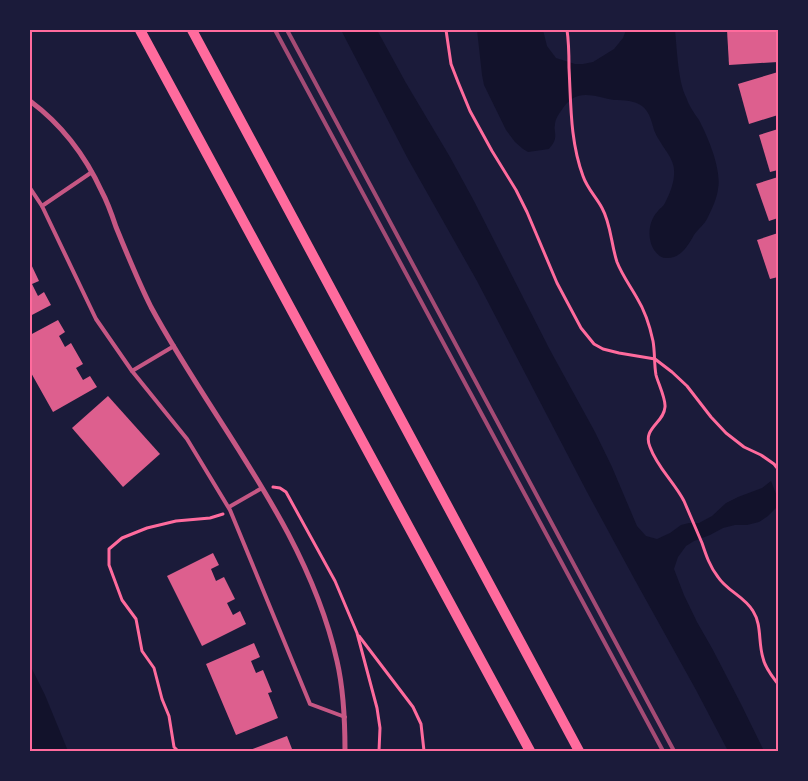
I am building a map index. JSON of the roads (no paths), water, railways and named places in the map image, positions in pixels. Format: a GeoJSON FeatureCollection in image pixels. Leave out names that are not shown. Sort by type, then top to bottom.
{"type":"FeatureCollection","features":[{"type":"Feature","properties":{"kind":"main road"},"geometry":{"type":"LineString","coordinates":[[140,30],[530,751]]}},
{"type":"Feature","properties":{"kind":"main road"},"geometry":{"type":"LineString","coordinates":[[192,30],[579,751]]}},
{"type":"Feature","properties":{"kind":"street"},"geometry":{"type":"LineString","coordinates":[[30,101],[56,124],[72,142],[92,172],[103,193],[129,259],[150,304],[294,544],[320,603],[337,661],[345,717],[345,751]]}},
{"type":"Feature","properties":{"kind":"lane"},"geometry":{"type":"LineString","coordinates":[[42,206],[92,172]]}},
{"type":"Feature","properties":{"kind":"lane"},"geometry":{"type":"LineString","coordinates":[[30,188],[42,206],[96,319],[132,371],[187,439],[228,507],[310,704],[345,717]]}},
{"type":"Feature","properties":{"kind":"lane"},"geometry":{"type":"LineString","coordinates":[[132,371],[174,346]]}},
{"type":"Feature","properties":{"kind":"lane"},"geometry":{"type":"LineString","coordinates":[[228,507],[262,488]]}},
{"type":"Feature","properties":{"kind":"railway"},"geometry":{"type":"LineString","coordinates":[[275,30],[663,751]]}},
{"type":"Feature","properties":{"kind":"railway"},"geometry":{"type":"LineString","coordinates":[[287,30],[674,751]]}}]}
